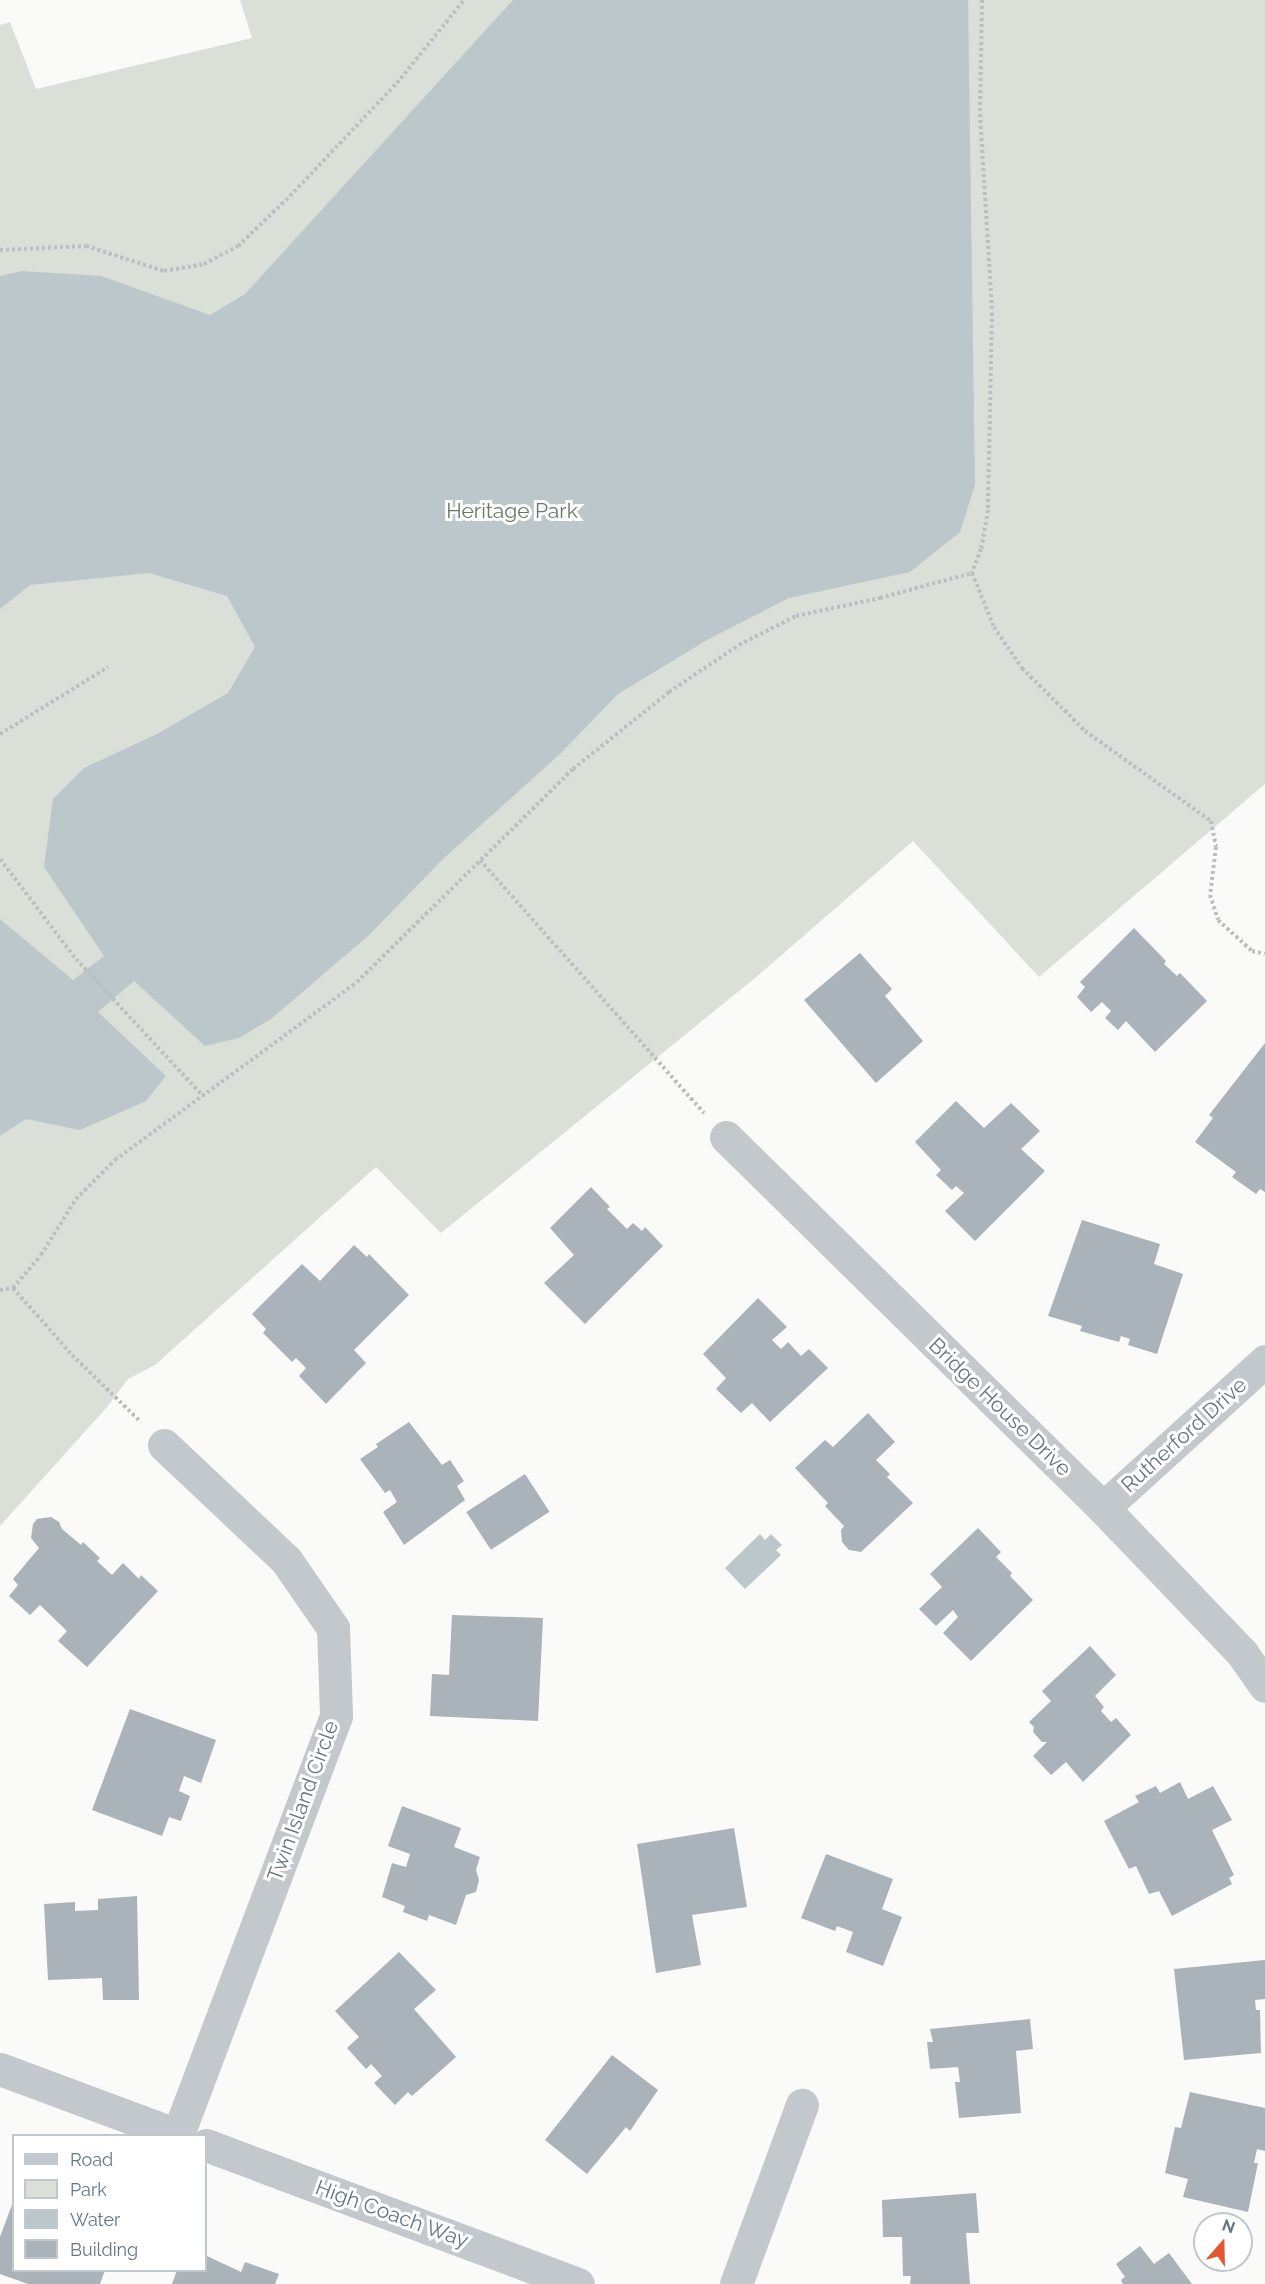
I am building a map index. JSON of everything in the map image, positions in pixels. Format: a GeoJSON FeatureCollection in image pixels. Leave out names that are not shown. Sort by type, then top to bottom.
{"type":"FeatureCollection","features":[{"type":"Feature","properties":{"kind":"street","name":"Bridge House Drive"},"geometry":{"type":"LineString","coordinates":[[726,1137],[1103,1508],[1242,1653],[1265,1686]]}},
{"type":"Feature","properties":{"kind":"street","name":"Rutherford Drive"},"geometry":{"type":"LineString","coordinates":[[1103,1508],[1265,1362]]}},
{"type":"Feature","properties":{"kind":"street","name":"Twin Island Circle"},"geometry":{"type":"LineString","coordinates":[[164,1445],[286,1560],[333,1628],[336,1716],[179,2134]]}},
{"type":"Feature","properties":{"kind":"street"},"geometry":{"type":"LineString","coordinates":[[0,2069],[176,2134]]}},
{"type":"Feature","properties":{"kind":"street"},"geometry":{"type":"LineString","coordinates":[[736,2284],[802,2104]]}},
{"type":"Feature","properties":{"kind":"street","name":"High Coach Way"},"geometry":{"type":"LineString","coordinates":[[207,2145],[578,2284]]}},
{"type":"Feature","properties":{"kind":"path"},"geometry":{"type":"LineString","coordinates":[[0,250],[86,246],[164,271],[204,264],[238,246],[290,196],[397,83],[464,0]]}},
{"type":"Feature","properties":{"kind":"path"},"geometry":{"type":"LineString","coordinates":[[982,0],[980,114],[992,313],[988,510],[981,549],[972,573],[994,627],[1022,668],[1085,730],[1211,821],[1216,847],[1210,895],[1218,920],[1252,951],[1265,954]]}},
{"type":"Feature","properties":{"kind":"path"},"geometry":{"type":"LineString","coordinates":[[0,1290],[13,1288],[41,1255],[76,1199],[115,1161],[357,982],[573,769],[669,692],[739,645],[796,616],[880,598],[972,573]]}},
{"type":"Feature","properties":{"kind":"path"},"geometry":{"type":"LineString","coordinates":[[0,734],[108,667]]}},
{"type":"Feature","properties":{"kind":"path"},"geometry":{"type":"LineString","coordinates":[[0,860],[76,959],[203,1096]]}},
{"type":"Feature","properties":{"kind":"path"},"geometry":{"type":"LineString","coordinates":[[480,860],[726,1137]]}},
{"type":"Feature","properties":{"kind":"path"},"geometry":{"type":"LineString","coordinates":[[13,1288],[72,1355],[164,1445]]}},
{"type":"Feature","properties":{"kind":"green space","name":"Heritage Park"},"geometry":{"type":"Polygon","coordinates":[[[240,0],[1265,0],[1265,784],[1039,977],[913,841],[755,978],[441,1233],[376,1167],[155,1365],[128,1379],[107,1407],[0,1526],[0,25],[10,22],[36,89],[252,38],[240,0]]]}},
{"type":"Feature","properties":{"kind":"water"},"geometry":{"type":"Polygon","coordinates":[[[513,0],[968,0],[975,485],[960,532],[910,572],[789,598],[707,640],[618,694],[559,755],[444,858],[368,936],[271,1019],[239,1038],[205,1046],[134,981],[98,1012],[166,1076],[146,1101],[80,1130],[26,1119],[0,1136],[0,919],[73,980],[104,956],[44,867],[53,799],[84,768],[157,734],[228,693],[255,647],[227,596],[149,573],[30,585],[0,609],[0,276],[22,271],[101,276],[210,315],[245,294],[513,0]]]}},
{"type":"Feature","properties":{"kind":"water"},"geometry":{"type":"Polygon","coordinates":[[[760,1534],[765,1540],[771,1534],[782,1545],[776,1550],[781,1555],[745,1589],[725,1568],[760,1534]]]}},
{"type":"Feature","properties":{"kind":"building"},"geometry":{"type":"Polygon","coordinates":[[[1134,928],[1166,961],[1164,964],[1177,976],[1180,973],[1207,1001],[1155,1052],[1126,1021],[1118,1030],[1105,1018],[1111,1011],[1102,1002],[1091,1012],[1077,997],[1085,987],[1080,982],[1134,928]]]}},
{"type":"Feature","properties":{"kind":"building"},"geometry":{"type":"Polygon","coordinates":[[[860,953],[892,989],[885,996],[923,1041],[876,1083],[804,1000],[860,953]]]}},
{"type":"Feature","properties":{"kind":"building"},"geometry":{"type":"Polygon","coordinates":[[[1265,1043],[1265,1192],[1260,1189],[1256,1194],[1232,1177],[1236,1172],[1195,1142],[1213,1118],[1209,1115],[1265,1043]]]}},
{"type":"Feature","properties":{"kind":"building"},"geometry":{"type":"Polygon","coordinates":[[[956,1101],[984,1128],[1011,1103],[1040,1131],[1021,1149],[1045,1171],[975,1241],[945,1211],[964,1193],[956,1186],[952,1190],[936,1175],[941,1170],[915,1142],[956,1101]]]}},
{"type":"Feature","properties":{"kind":"building"},"geometry":{"type":"Polygon","coordinates":[[[591,1187],[610,1207],[607,1209],[627,1229],[633,1223],[642,1231],[645,1227],[663,1246],[585,1324],[544,1283],[574,1255],[550,1228],[591,1187]]]}},
{"type":"Feature","properties":{"kind":"building"},"geometry":{"type":"Polygon","coordinates":[[[1082,1220],[1160,1244],[1154,1264],[1183,1274],[1157,1354],[1128,1345],[1130,1339],[1121,1336],[1119,1342],[1080,1331],[1082,1326],[1048,1316],[1082,1220]]]}},
{"type":"Feature","properties":{"kind":"building"},"geometry":{"type":"Polygon","coordinates":[[[354,1245],[367,1257],[369,1254],[409,1295],[354,1350],[366,1363],[326,1404],[299,1376],[306,1368],[296,1358],[292,1362],[263,1333],[266,1329],[252,1314],[302,1264],[320,1281],[354,1245]]]}},
{"type":"Feature","properties":{"kind":"building"},"geometry":{"type":"Polygon","coordinates":[[[758,1298],[787,1327],[772,1340],[781,1349],[788,1342],[801,1356],[809,1349],[828,1368],[770,1422],[752,1403],[741,1413],[716,1389],[726,1378],[703,1354],[758,1298]]]}},
{"type":"Feature","properties":{"kind":"building"},"geometry":{"type":"Polygon","coordinates":[[[868,1413],[895,1442],[876,1460],[890,1474],[887,1477],[913,1503],[861,1552],[849,1550],[842,1542],[841,1530],[844,1526],[825,1506],[828,1503],[795,1468],[825,1440],[833,1447],[868,1413]]]}},
{"type":"Feature","properties":{"kind":"building"},"geometry":{"type":"Polygon","coordinates":[[[409,1422],[442,1465],[450,1460],[464,1481],[457,1486],[465,1500],[404,1545],[383,1512],[397,1502],[390,1490],[385,1493],[360,1459],[378,1447],[376,1444],[409,1422]]]}},
{"type":"Feature","properties":{"kind":"building"},"geometry":{"type":"Polygon","coordinates":[[[525,1474],[550,1512],[491,1550],[466,1512],[525,1474]]]}},
{"type":"Feature","properties":{"kind":"building"},"geometry":{"type":"Polygon","coordinates":[[[51,1517],[59,1522],[62,1529],[81,1545],[83,1542],[100,1558],[97,1561],[112,1575],[123,1563],[139,1579],[141,1575],[158,1591],[87,1667],[58,1641],[67,1631],[40,1605],[30,1615],[9,1596],[18,1585],[13,1579],[39,1548],[31,1538],[33,1524],[37,1519],[51,1517]]]}},
{"type":"Feature","properties":{"kind":"building"},"geometry":{"type":"Polygon","coordinates":[[[978,1528],[1001,1552],[996,1557],[1012,1573],[1010,1576],[1033,1600],[971,1661],[943,1633],[958,1617],[953,1610],[936,1626],[919,1609],[942,1587],[930,1574],[978,1528]]]}},
{"type":"Feature","properties":{"kind":"building"},"geometry":{"type":"Polygon","coordinates":[[[452,1615],[543,1618],[538,1721],[430,1716],[432,1674],[449,1675],[452,1615]]]}},
{"type":"Feature","properties":{"kind":"building"},"geometry":{"type":"Polygon","coordinates":[[[1090,1646],[1116,1675],[1095,1696],[1104,1707],[1101,1711],[1111,1722],[1116,1718],[1131,1735],[1083,1782],[1066,1762],[1051,1775],[1033,1756],[1047,1742],[1042,1742],[1033,1732],[1034,1727],[1029,1722],[1051,1701],[1042,1691],[1090,1646]]]}},
{"type":"Feature","properties":{"kind":"building"},"geometry":{"type":"Polygon","coordinates":[[[130,1709],[216,1740],[201,1783],[184,1776],[179,1791],[190,1796],[181,1821],[169,1817],[162,1836],[92,1810],[130,1709]]]}},
{"type":"Feature","properties":{"kind":"building"},"geometry":{"type":"Polygon","coordinates":[[[1180,1782],[1188,1799],[1213,1786],[1232,1820],[1212,1830],[1234,1875],[1229,1878],[1232,1884],[1172,1916],[1159,1891],[1149,1894],[1136,1866],[1129,1869],[1104,1821],[1139,1802],[1135,1796],[1156,1786],[1160,1793],[1180,1782]]]}},
{"type":"Feature","properties":{"kind":"building"},"geometry":{"type":"Polygon","coordinates":[[[402,1806],[461,1828],[454,1847],[480,1857],[476,1870],[479,1880],[476,1892],[466,1895],[456,1925],[429,1915],[427,1921],[403,1912],[405,1906],[382,1897],[392,1863],[406,1867],[410,1854],[388,1846],[402,1806]]]}},
{"type":"Feature","properties":{"kind":"building"},"geometry":{"type":"Polygon","coordinates":[[[734,1828],[747,1907],[692,1915],[701,1965],[656,1973],[637,1844],[734,1828]]]}},
{"type":"Feature","properties":{"kind":"building"},"geometry":{"type":"Polygon","coordinates":[[[826,1854],[893,1879],[882,1909],[902,1917],[883,1966],[846,1952],[853,1932],[837,1926],[835,1931],[801,1918],[826,1854]]]}},
{"type":"Feature","properties":{"kind":"building"},"geometry":{"type":"Polygon","coordinates":[[[137,1896],[139,2000],[103,2000],[102,1978],[48,1980],[44,1904],[75,1902],[75,1911],[98,1910],[98,1899],[137,1896]]]}},
{"type":"Feature","properties":{"kind":"building"},"geometry":{"type":"Polygon","coordinates":[[[399,1952],[436,1990],[414,2009],[456,2057],[412,2096],[408,2092],[395,2105],[374,2083],[382,2076],[371,2064],[366,2069],[347,2048],[359,2037],[335,2011],[399,1952]]]}},
{"type":"Feature","properties":{"kind":"building"},"geometry":{"type":"Polygon","coordinates":[[[1265,1960],[1265,1999],[1255,2000],[1256,2010],[1260,2010],[1261,2053],[1184,2060],[1174,1969],[1265,1960]]]}},
{"type":"Feature","properties":{"kind":"building"},"geometry":{"type":"Polygon","coordinates":[[[1030,2019],[1033,2049],[1016,2051],[1021,2113],[959,2118],[955,2082],[960,2082],[958,2067],[930,2069],[927,2042],[933,2042],[930,2029],[1030,2019]]]}},
{"type":"Feature","properties":{"kind":"building"},"geometry":{"type":"Polygon","coordinates":[[[612,2055],[658,2090],[630,2131],[626,2127],[587,2174],[545,2140],[612,2055]]]}},
{"type":"Feature","properties":{"kind":"building"},"geometry":{"type":"Polygon","coordinates":[[[1190,2092],[1265,2108],[1265,2151],[1257,2149],[1254,2163],[1258,2163],[1248,2212],[1183,2197],[1188,2179],[1165,2173],[1175,2127],[1181,2128],[1190,2092]]]}},
{"type":"Feature","properties":{"kind":"building"},"geometry":{"type":"Polygon","coordinates":[[[976,2193],[979,2233],[966,2233],[970,2284],[910,2284],[911,2276],[903,2276],[902,2237],[883,2237],[882,2200],[976,2193]]]}},
{"type":"Feature","properties":{"kind":"building"},"geometry":{"type":"Polygon","coordinates":[[[12,2205],[12,2272],[104,2272],[100,2284],[28,2284],[0,2274],[0,2237],[12,2205]]]}},
{"type":"Feature","properties":{"kind":"building"},"geometry":{"type":"Polygon","coordinates":[[[1140,2246],[1154,2264],[1169,2253],[1192,2284],[1123,2284],[1121,2280],[1125,2277],[1116,2264],[1140,2246]]]}},
{"type":"Feature","properties":{"kind":"building"},"geometry":{"type":"Polygon","coordinates":[[[207,2256],[241,2272],[245,2262],[279,2274],[275,2284],[172,2284],[176,2272],[207,2272],[207,2256]]]}}]}
